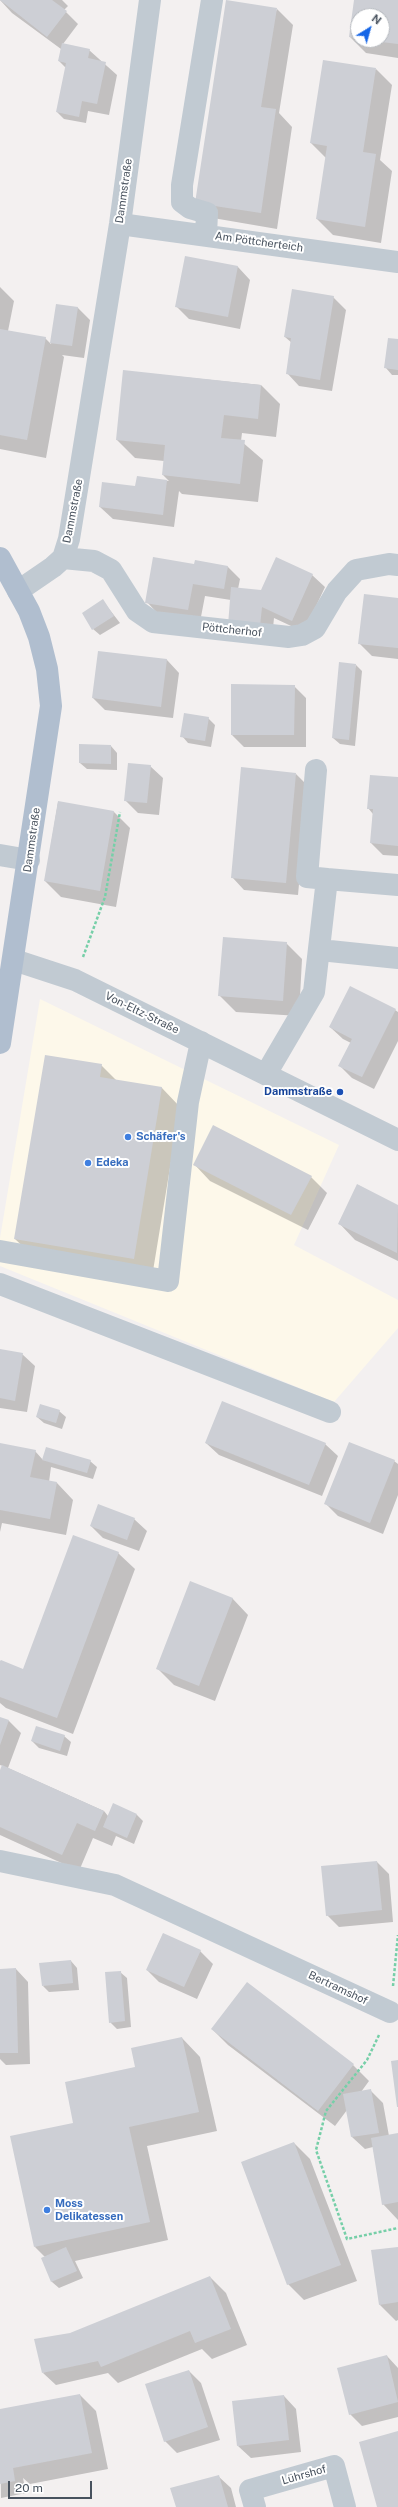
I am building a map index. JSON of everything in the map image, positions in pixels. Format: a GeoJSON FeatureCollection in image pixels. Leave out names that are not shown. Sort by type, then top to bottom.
{"type":"FeatureCollection","features":[{"type":"Feature","properties":{"kind":"main road"},"geometry":{"type":"LineString","coordinates":[[0,558],[18,591]]}},
{"type":"Feature","properties":{"kind":"main road","name":"Dammstraße"},"geometry":{"type":"LineString","coordinates":[[0,1043],[14,960],[51,706],[47,669],[39,637],[18,591]]}},
{"type":"Feature","properties":{"kind":"street","name":"Dammstraße"},"geometry":{"type":"LineString","coordinates":[[18,591],[53,568],[62,558],[69,539],[120,224],[150,0]]}},
{"type":"Feature","properties":{"kind":"street"},"geometry":{"type":"LineString","coordinates":[[206,235],[207,213],[190,208],[182,202],[182,185],[212,0]]}},
{"type":"Feature","properties":{"kind":"street","name":"Am Pöttcherteich"},"geometry":{"type":"LineString","coordinates":[[120,224],[398,262]]}},
{"type":"Feature","properties":{"kind":"street","name":"Pöttcherhof"},"geometry":{"type":"LineString","coordinates":[[62,558],[94,561],[111,570],[137,611],[153,622],[289,637],[302,635],[315,628],[337,591],[356,570],[389,564],[398,565]]}},
{"type":"Feature","properties":{"kind":"street"},"geometry":{"type":"LineString","coordinates":[[316,770],[307,877],[398,885]]}},
{"type":"Feature","properties":{"kind":"street"},"geometry":{"type":"LineString","coordinates":[[0,855],[29,860]]}},
{"type":"Feature","properties":{"kind":"street"},"geometry":{"type":"LineString","coordinates":[[266,1074],[314,992],[327,879]]}},
{"type":"Feature","properties":{"kind":"street"},"geometry":{"type":"LineString","coordinates":[[320,950],[398,958]]}},
{"type":"Feature","properties":{"kind":"street","name":"Von-Eltz-Straße"},"geometry":{"type":"LineString","coordinates":[[14,960],[75,980],[398,1140]]}},
{"type":"Feature","properties":{"kind":"street"},"geometry":{"type":"LineString","coordinates":[[0,1252],[168,1281],[188,1102],[201,1042]]}},
{"type":"Feature","properties":{"kind":"street"},"geometry":{"type":"LineString","coordinates":[[0,1284],[330,1412]]}},
{"type":"Feature","properties":{"kind":"street","name":"Bertramshof"},"geometry":{"type":"LineString","coordinates":[[0,1862],[115,1885],[390,2012]]}},
{"type":"Feature","properties":{"kind":"street","name":"Lührshof"},"geometry":{"type":"LineString","coordinates":[[255,2507],[250,2490],[334,2466],[345,2507]]}},
{"type":"Feature","properties":{"kind":"path"},"geometry":{"type":"LineString","coordinates":[[75,980],[105,897],[120,812]]}},
{"type":"Feature","properties":{"kind":"path"},"geometry":{"type":"LineString","coordinates":[[398,1935],[390,2012],[367,2060],[326,2111],[316,2150],[347,2239],[398,2228]]}},
{"type":"Feature","properties":{"kind":"shaded area"},"geometry":{"type":"Polygon","coordinates":[[[40,999],[339,1145],[294,1245],[398,1300],[398,1328],[334,1402],[0,1266],[0,1238],[40,999]]]}},
{"type":"Feature","properties":{"kind":"building"},"geometry":{"type":"Polygon","coordinates":[[[0,0],[52,0],[67,11],[47,37],[0,0]]]}},
{"type":"Feature","properties":{"kind":"building"},"geometry":{"type":"Polygon","coordinates":[[[226,0],[277,8],[261,107],[276,109],[261,213],[195,203],[226,0]]]}},
{"type":"Feature","properties":{"kind":"building"},"geometry":{"type":"Polygon","coordinates":[[[354,0],[398,0],[398,44],[390,43],[390,8],[353,8],[354,0]]]}},
{"type":"Feature","properties":{"kind":"building"},"geometry":{"type":"Polygon","coordinates":[[[62,43],[90,49],[88,58],[106,62],[97,104],[82,101],[79,117],[56,112],[66,63],[58,61],[62,43]]]}},
{"type":"Feature","properties":{"kind":"building"},"geometry":{"type":"Polygon","coordinates":[[[323,60],[376,68],[363,152],[376,154],[365,227],[316,219],[327,146],[310,143],[323,60]]]}},
{"type":"Feature","properties":{"kind":"building"},"geometry":{"type":"Polygon","coordinates":[[[185,256],[238,266],[228,317],[175,307],[185,256]]]}},
{"type":"Feature","properties":{"kind":"building"},"geometry":{"type":"Polygon","coordinates":[[[292,289],[334,296],[320,380],[286,374],[291,338],[284,337],[292,289]]]}},
{"type":"Feature","properties":{"kind":"building"},"geometry":{"type":"Polygon","coordinates":[[[56,304],[78,307],[72,346],[50,343],[56,304]]]}},
{"type":"Feature","properties":{"kind":"building"},"geometry":{"type":"Polygon","coordinates":[[[0,329],[46,337],[27,440],[0,435],[0,329]]]}},
{"type":"Feature","properties":{"kind":"building"},"geometry":{"type":"Polygon","coordinates":[[[388,338],[398,339],[398,370],[384,368],[388,338]]]}},
{"type":"Feature","properties":{"kind":"building"},"geometry":{"type":"Polygon","coordinates":[[[123,370],[261,385],[258,419],[224,415],[221,438],[245,440],[240,484],[162,475],[165,445],[116,440],[123,370]]]}},
{"type":"Feature","properties":{"kind":"building"},"geometry":{"type":"Polygon","coordinates":[[[137,476],[167,480],[163,515],[99,507],[102,482],[135,486],[137,476]]]}},
{"type":"Feature","properties":{"kind":"building"},"geometry":{"type":"Polygon","coordinates":[[[153,557],[194,564],[195,560],[228,566],[224,589],[193,584],[188,610],[145,603],[153,557]]]}},
{"type":"Feature","properties":{"kind":"building"},"geometry":{"type":"Polygon","coordinates":[[[276,557],[313,574],[292,621],[262,607],[260,626],[228,625],[231,587],[261,590],[276,557]]]}},
{"type":"Feature","properties":{"kind":"building"},"geometry":{"type":"Polygon","coordinates":[[[364,594],[398,598],[398,648],[358,644],[364,594]]]}},
{"type":"Feature","properties":{"kind":"building"},"geometry":{"type":"Polygon","coordinates":[[[103,599],[114,616],[92,630],[82,613],[103,599]]]}},
{"type":"Feature","properties":{"kind":"building"},"geometry":{"type":"Polygon","coordinates":[[[98,651],[167,659],[161,707],[92,698],[98,651]]]}},
{"type":"Feature","properties":{"kind":"building"},"geometry":{"type":"Polygon","coordinates":[[[339,662],[356,664],[349,740],[332,738],[339,662]]]}},
{"type":"Feature","properties":{"kind":"building"},"geometry":{"type":"Polygon","coordinates":[[[231,684],[295,685],[294,735],[231,735],[231,684]]]}},
{"type":"Feature","properties":{"kind":"building"},"geometry":{"type":"Polygon","coordinates":[[[184,713],[209,717],[205,741],[180,737],[184,713]]]}},
{"type":"Feature","properties":{"kind":"building"},"geometry":{"type":"Polygon","coordinates":[[[79,744],[111,745],[111,764],[79,763],[79,744]]]}},
{"type":"Feature","properties":{"kind":"building"},"geometry":{"type":"Polygon","coordinates":[[[128,763],[151,765],[147,803],[124,801],[128,763]]]}},
{"type":"Feature","properties":{"kind":"building"},"geometry":{"type":"Polygon","coordinates":[[[241,767],[296,773],[286,883],[231,878],[241,767]]]}},
{"type":"Feature","properties":{"kind":"building"},"geometry":{"type":"Polygon","coordinates":[[[370,775],[398,777],[398,846],[370,843],[373,809],[367,809],[370,775]]]}},
{"type":"Feature","properties":{"kind":"building"},"geometry":{"type":"Polygon","coordinates":[[[58,801],[114,811],[100,891],[44,881],[58,801]]]}},
{"type":"Feature","properties":{"kind":"building"},"geometry":{"type":"Polygon","coordinates":[[[223,937],[287,942],[283,1001],[218,996],[223,937]]]}},
{"type":"Feature","properties":{"kind":"building"},"geometry":{"type":"Polygon","coordinates":[[[350,986],[396,1009],[362,1077],[338,1066],[352,1039],[329,1027],[350,986]]]}},
{"type":"Feature","properties":{"kind":"building","name":"Edeka"},"geometry":{"type":"Polygon","coordinates":[[[45,1055],[102,1064],[100,1077],[162,1087],[134,1259],[14,1239],[45,1055]]]}},
{"type":"Feature","properties":{"kind":"building"},"geometry":{"type":"Polygon","coordinates":[[[213,1125],[312,1176],[291,1215],[193,1165],[213,1125]]]}},
{"type":"Feature","properties":{"kind":"building"},"geometry":{"type":"Polygon","coordinates":[[[357,1184],[398,1205],[397,1253],[338,1224],[357,1184]]]}},
{"type":"Feature","properties":{"kind":"building"},"geometry":{"type":"Polygon","coordinates":[[[0,1349],[23,1353],[15,1401],[0,1398],[0,1349]]]}},
{"type":"Feature","properties":{"kind":"building"},"geometry":{"type":"Polygon","coordinates":[[[222,1401],[326,1443],[309,1485],[205,1443],[222,1401]]]}},
{"type":"Feature","properties":{"kind":"building"},"geometry":{"type":"Polygon","coordinates":[[[40,1404],[60,1410],[56,1423],[36,1417],[40,1404]]]}},
{"type":"Feature","properties":{"kind":"building"},"geometry":{"type":"Polygon","coordinates":[[[349,1442],[395,1460],[370,1523],[324,1504],[349,1442]]]}},
{"type":"Feature","properties":{"kind":"building"},"geometry":{"type":"Polygon","coordinates":[[[0,1443],[36,1450],[30,1477],[57,1482],[50,1519],[0,1510],[0,1443]]]}},
{"type":"Feature","properties":{"kind":"building"},"geometry":{"type":"Polygon","coordinates":[[[46,1447],[91,1460],[87,1473],[42,1460],[46,1447]]]}},
{"type":"Feature","properties":{"kind":"building"},"geometry":{"type":"Polygon","coordinates":[[[98,1504],[135,1518],[127,1540],[90,1526],[98,1504]]]}},
{"type":"Feature","properties":{"kind":"building"},"geometry":{"type":"Polygon","coordinates":[[[73,1535],[119,1552],[57,1718],[0,1697],[0,1661],[1,1660],[23,1669],[73,1535]]]}},
{"type":"Feature","properties":{"kind":"building"},"geometry":{"type":"Polygon","coordinates":[[[190,1581],[233,1598],[199,1686],[156,1669],[190,1581]]]}},
{"type":"Feature","properties":{"kind":"building"},"geometry":{"type":"Polygon","coordinates":[[[0,1717],[9,1720],[0,1745],[0,1717]]]}},
{"type":"Feature","properties":{"kind":"building"},"geometry":{"type":"Polygon","coordinates":[[[36,1726],[65,1735],[60,1751],[31,1741],[36,1726]]]}},
{"type":"Feature","properties":{"kind":"building"},"geometry":{"type":"Polygon","coordinates":[[[2,1765],[104,1811],[95,1831],[77,1823],[62,1855],[0,1827],[0,1770],[2,1765]]]}},
{"type":"Feature","properties":{"kind":"building"},"geometry":{"type":"Polygon","coordinates":[[[113,1803],[137,1814],[127,1838],[103,1827],[113,1803]]]}},
{"type":"Feature","properties":{"kind":"building"},"geometry":{"type":"Polygon","coordinates":[[[377,1861],[382,1910],[326,1916],[321,1866],[377,1861]]]}},
{"type":"Feature","properties":{"kind":"building"},"geometry":{"type":"Polygon","coordinates":[[[163,1933],[201,1950],[184,1987],[146,1970],[163,1933]]]}},
{"type":"Feature","properties":{"kind":"building"},"geometry":{"type":"Polygon","coordinates":[[[71,1960],[73,1983],[42,1986],[39,1963],[71,1960]]]}},
{"type":"Feature","properties":{"kind":"building"},"geometry":{"type":"Polygon","coordinates":[[[16,1968],[18,2053],[0,2053],[0,1969],[16,1968]]]}},
{"type":"Feature","properties":{"kind":"building"},"geometry":{"type":"Polygon","coordinates":[[[121,1971],[125,2021],[109,2023],[105,1972],[121,1971]]]}},
{"type":"Feature","properties":{"kind":"building"},"geometry":{"type":"Polygon","coordinates":[[[247,1982],[354,2064],[318,2111],[211,2029],[247,1982]]]}},
{"type":"Feature","properties":{"kind":"building"},"geometry":{"type":"Polygon","coordinates":[[[182,2037],[199,2112],[129,2127],[150,2222],[34,2247],[10,2136],[73,2123],[65,2082],[135,2067],[131,2048],[182,2037]]]}},
{"type":"Feature","properties":{"kind":"building"},"geometry":{"type":"Polygon","coordinates":[[[398,2060],[398,2107],[397,2107],[391,2061],[398,2060]]]}},
{"type":"Feature","properties":{"kind":"building"},"geometry":{"type":"Polygon","coordinates":[[[371,2089],[379,2133],[351,2137],[343,2094],[371,2089]]]}},
{"type":"Feature","properties":{"kind":"building"},"geometry":{"type":"Polygon","coordinates":[[[398,2133],[398,2202],[382,2205],[371,2138],[398,2133]]]}},
{"type":"Feature","properties":{"kind":"building"},"geometry":{"type":"Polygon","coordinates":[[[294,2142],[341,2265],[287,2285],[241,2162],[294,2142]]]}},
{"type":"Feature","properties":{"kind":"building"},"geometry":{"type":"Polygon","coordinates":[[[66,2247],[77,2271],[51,2282],[41,2258],[66,2247]]]}},
{"type":"Feature","properties":{"kind":"building"},"geometry":{"type":"Polygon","coordinates":[[[398,2247],[398,2302],[379,2305],[371,2250],[398,2247]]]}},
{"type":"Feature","properties":{"kind":"building"},"geometry":{"type":"Polygon","coordinates":[[[210,2276],[231,2329],[195,2343],[190,2331],[101,2367],[98,2361],[42,2373],[34,2339],[70,2333],[210,2276]]]}},
{"type":"Feature","properties":{"kind":"building"},"geometry":{"type":"Polygon","coordinates":[[[387,2355],[398,2402],[349,2415],[337,2368],[387,2355]]]}},
{"type":"Feature","properties":{"kind":"building"},"geometry":{"type":"Polygon","coordinates":[[[189,2370],[208,2427],[164,2442],[145,2384],[189,2370]]]}},
{"type":"Feature","properties":{"kind":"building"},"geometry":{"type":"Polygon","coordinates":[[[80,2394],[92,2453],[13,2468],[15,2481],[0,2484],[0,2409],[80,2394]]]}},
{"type":"Feature","properties":{"kind":"building"},"geometry":{"type":"Polygon","coordinates":[[[284,2395],[289,2440],[237,2446],[232,2401],[284,2395]]]}},
{"type":"Feature","properties":{"kind":"building"},"geometry":{"type":"Polygon","coordinates":[[[398,2431],[398,2507],[377,2507],[359,2442],[398,2431]]]}},
{"type":"Feature","properties":{"kind":"building"},"geometry":{"type":"Polygon","coordinates":[[[219,2475],[228,2507],[176,2507],[170,2488],[219,2475]]]}},
{"type":"Feature","properties":{"kind":"place","name":"Dammstraße"},"geometry":{"type":"Point","coordinates":[340,1092]}},
{"type":"Feature","properties":{"kind":"place","name":"Schäfer's"},"geometry":{"type":"Point","coordinates":[128,1137]}},
{"type":"Feature","properties":{"kind":"place","name":"Edeka"},"geometry":{"type":"Point","coordinates":[88,1163]}},
{"type":"Feature","properties":{"kind":"place","name":"Moss Delikatessen"},"geometry":{"type":"Point","coordinates":[47,2210]}}]}
